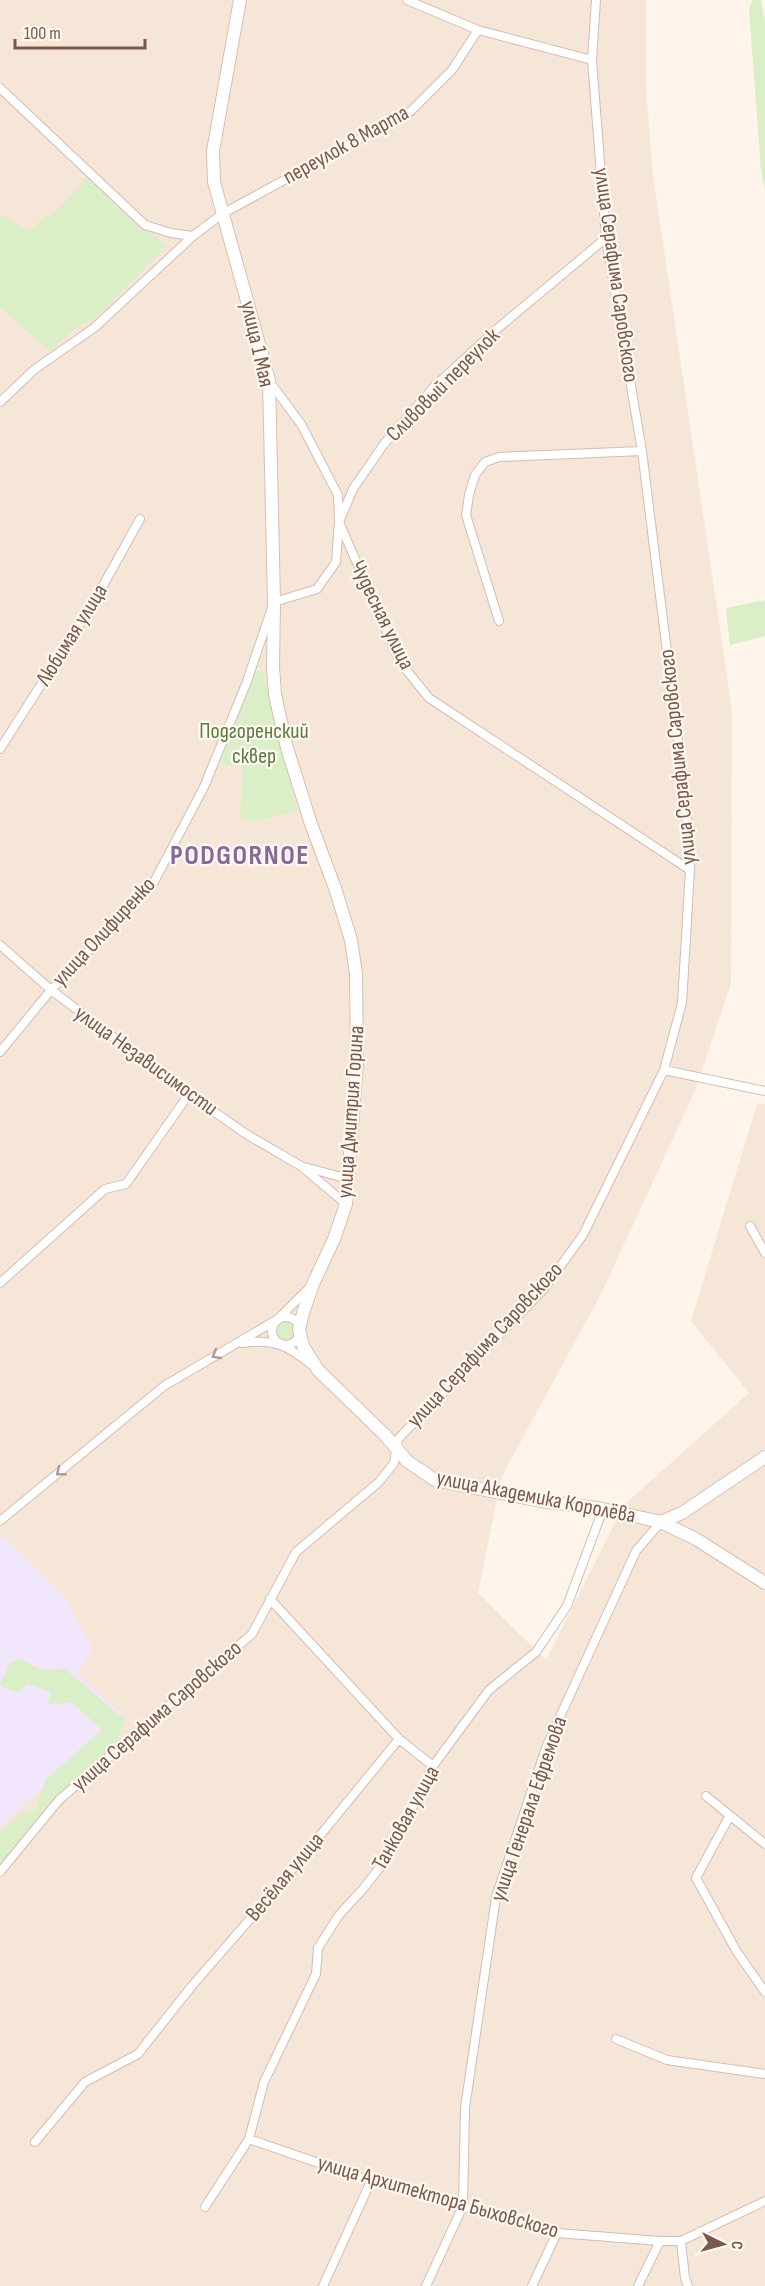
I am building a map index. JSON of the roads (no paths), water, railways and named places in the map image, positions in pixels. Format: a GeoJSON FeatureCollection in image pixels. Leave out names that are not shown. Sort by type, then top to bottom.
{"type":"FeatureCollection","features":[{"type":"Feature","properties":{"kind":"street","name":"улица 1 Мая"},"geometry":{"type":"LineString","coordinates":[[240,0],[213,151],[214,182],[269,380],[275,695]]}},
{"type":"Feature","properties":{"kind":"street"},"geometry":{"type":"LineString","coordinates":[[407,0],[478,30],[592,60]]}},
{"type":"Feature","properties":{"kind":"street","name":"улица Серафима Саровского"},"geometry":{"type":"LineString","coordinates":[[0,1872],[59,1800],[252,1634],[296,1552],[378,1482],[394,1464],[398,1438],[543,1290],[583,1235],[664,1070],[682,1003],[690,870],[686,804],[642,451],[606,238],[592,60],[596,0]]}},
{"type":"Feature","properties":{"kind":"street","name":"переулок 8 Марта"},"geometry":{"type":"LineString","coordinates":[[193,236],[222,214],[411,111],[452,70],[478,30]]}},
{"type":"Feature","properties":{"kind":"street"},"geometry":{"type":"LineString","coordinates":[[0,88],[145,225],[171,233],[193,236]]}},
{"type":"Feature","properties":{"kind":"street"},"geometry":{"type":"LineString","coordinates":[[0,402],[35,369],[94,328],[193,236]]}},
{"type":"Feature","properties":{"kind":"street","name":"Сливовый переулок"},"geometry":{"type":"LineString","coordinates":[[274,602],[317,589],[336,562],[339,522],[353,489],[384,444],[434,387],[497,329],[606,238]]}},
{"type":"Feature","properties":{"kind":"street","name":"Чудесная улица"},"geometry":{"type":"LineString","coordinates":[[269,380],[301,424],[338,495],[339,522],[400,662],[429,698],[690,870]]}},
{"type":"Feature","properties":{"kind":"street"},"geometry":{"type":"LineString","coordinates":[[498,621],[466,516],[475,475],[485,462],[499,457],[642,451]]}},
{"type":"Feature","properties":{"kind":"street","name":"Любимая улица"},"geometry":{"type":"LineString","coordinates":[[0,749],[95,600],[140,519]]}},
{"type":"Feature","properties":{"kind":"street","name":"улица Олифиренко"},"geometry":{"type":"LineString","coordinates":[[0,1052],[51,990],[154,882],[204,787],[246,684],[274,602]]}},
{"type":"Feature","properties":{"kind":"street","name":"улица Дмитрия Горина"},"geometry":{"type":"LineString","coordinates":[[0,1521],[164,1386],[278,1318],[313,1284],[334,1239],[346,1204],[357,1063],[356,974],[351,940],[287,748],[275,695]]}},
{"type":"Feature","properties":{"kind":"street","name":"улица Независимости"},"geometry":{"type":"LineString","coordinates":[[0,945],[51,990],[189,1094],[246,1134],[301,1166]]}},
{"type":"Feature","properties":{"kind":"street"},"geometry":{"type":"LineString","coordinates":[[664,1070],[765,1091]]}},
{"type":"Feature","properties":{"kind":"street"},"geometry":{"type":"LineString","coordinates":[[0,1283],[105,1189],[126,1184],[189,1094]]}},
{"type":"Feature","properties":{"kind":"street"},"geometry":{"type":"LineString","coordinates":[[301,1166],[349,1179]]}},
{"type":"Feature","properties":{"kind":"street"},"geometry":{"type":"LineString","coordinates":[[301,1166],[346,1204]]}},
{"type":"Feature","properties":{"kind":"street"},"geometry":{"type":"LineString","coordinates":[[750,1226],[765,1253]]}},
{"type":"Feature","properties":{"kind":"street"},"geometry":{"type":"LineString","coordinates":[[233,1345],[258,1341],[281,1344],[294,1341],[313,1284]]}},
{"type":"Feature","properties":{"kind":"street"},"geometry":{"type":"LineString","coordinates":[[299,1329],[292,1318],[278,1318],[272,1330],[274,1338],[318,1370]]}},
{"type":"Feature","properties":{"kind":"street","name":"улица Академика Королёва"},"geometry":{"type":"LineString","coordinates":[[299,1329],[306,1353],[318,1370],[407,1461],[421,1472],[443,1483],[541,1501],[603,1509],[661,1522],[696,1539],[765,1582]]}},
{"type":"Feature","properties":{"kind":"street","name":"улица Генерала Ефремова"},"geometry":{"type":"LineString","coordinates":[[463,2206],[465,2108],[496,1897],[547,1745],[636,1551],[661,1522],[682,1513],[765,1457]]}},
{"type":"Feature","properties":{"kind":"street","name":"Танковая улица"},"geometry":{"type":"LineString","coordinates":[[205,2207],[249,2139],[264,2082],[316,1974],[318,1948],[339,1915],[387,1858],[433,1766],[489,1690],[536,1652],[567,1606],[603,1509]]}},
{"type":"Feature","properties":{"kind":"street"},"geometry":{"type":"LineString","coordinates":[[270,1599],[399,1740],[433,1766]]}},
{"type":"Feature","properties":{"kind":"street","name":"Весёлая улица"},"geometry":{"type":"LineString","coordinates":[[34,2142],[86,2082],[138,2054],[191,1987],[277,1888],[399,1740]]}},
{"type":"Feature","properties":{"kind":"street"},"geometry":{"type":"LineString","coordinates":[[706,1797],[765,1844]]}},
{"type":"Feature","properties":{"kind":"street"},"geometry":{"type":"LineString","coordinates":[[729,1817],[696,1878],[737,1952],[765,1992]]}},
{"type":"Feature","properties":{"kind":"street"},"geometry":{"type":"LineString","coordinates":[[616,2040],[667,2060],[765,2074]]}},
{"type":"Feature","properties":{"kind":"street","name":"улица Архитектора Быховского"},"geometry":{"type":"LineString","coordinates":[[249,2139],[371,2181],[557,2234],[681,2241],[765,2201]]}},
{"type":"Feature","properties":{"kind":"street"},"geometry":{"type":"LineString","coordinates":[[323,2286],[371,2181]]}},
{"type":"Feature","properties":{"kind":"street"},"geometry":{"type":"LineString","coordinates":[[426,2286],[463,2206]]}},
{"type":"Feature","properties":{"kind":"street"},"geometry":{"type":"LineString","coordinates":[[532,2286],[557,2234]]}},
{"type":"Feature","properties":{"kind":"street"},"geometry":{"type":"LineString","coordinates":[[638,2286],[660,2241]]}},
{"type":"Feature","properties":{"kind":"street"},"geometry":{"type":"LineString","coordinates":[[681,2241],[688,2286]]}},
{"type":"Feature","properties":{"kind":"district","name":"PODGORNOE"},"geometry":{"type":"Point","coordinates":[240,855]}},
{"type":"Feature","properties":{"kind":"park label","name":"Подгоренский сквер"},"geometry":{"type":"Point","coordinates":[254,744]}}]}
